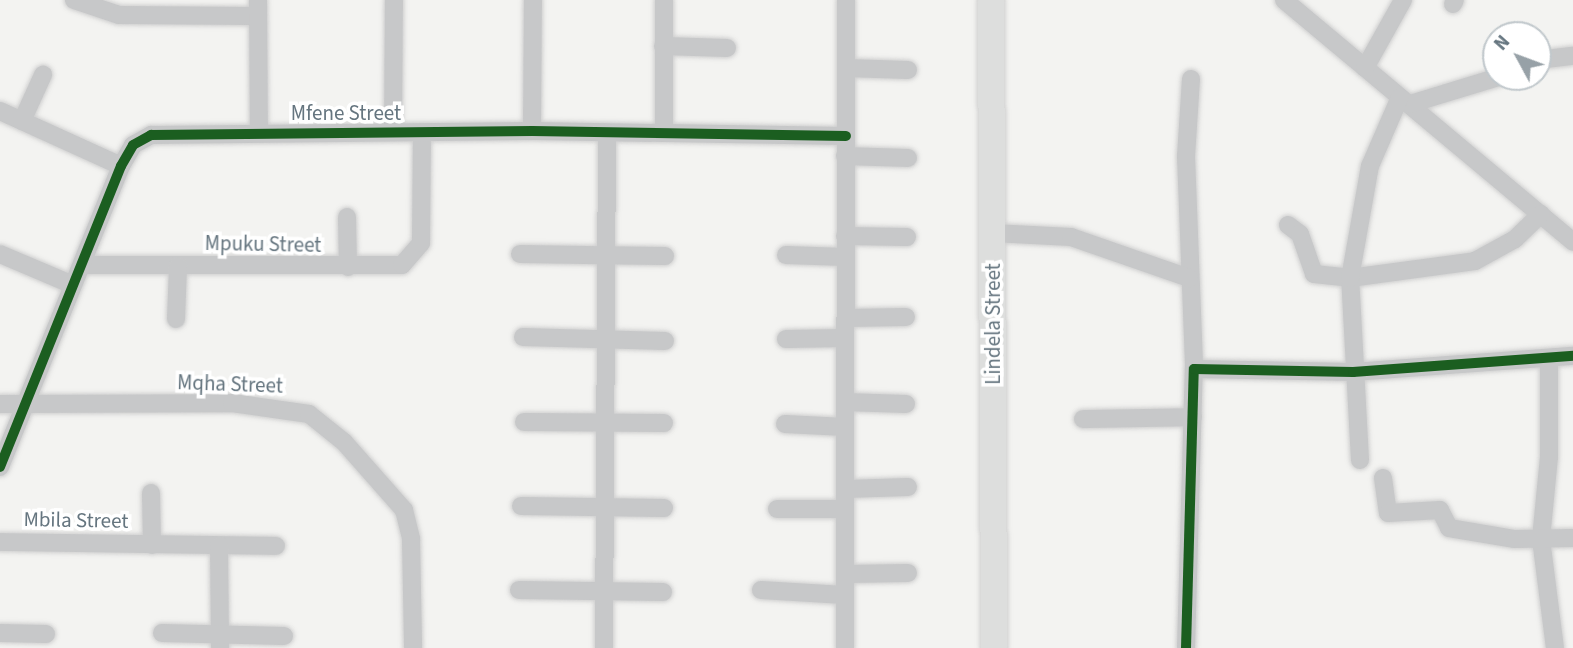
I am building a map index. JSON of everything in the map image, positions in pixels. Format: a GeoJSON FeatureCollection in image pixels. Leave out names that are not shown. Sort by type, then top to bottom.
{"type":"FeatureCollection","features":[{"type":"Feature","properties":{"kind":"street"},"geometry":{"type":"LineString","coordinates":[[74,0],[106,6],[257,8],[259,132]]}},
{"type":"Feature","properties":{"kind":"street"},"geometry":{"type":"LineString","coordinates":[[393,132],[394,0]]}},
{"type":"Feature","properties":{"kind":"street"},"geometry":{"type":"LineString","coordinates":[[532,131],[533,0]]}},
{"type":"Feature","properties":{"kind":"street"},"geometry":{"type":"LineString","coordinates":[[664,0],[664,133]]}},
{"type":"Feature","properties":{"kind":"street"},"geometry":{"type":"LineString","coordinates":[[845,648],[846,0]]}},
{"type":"Feature","properties":{"kind":"street","name":"Lindela Street"},"geometry":{"type":"LineString","coordinates":[[991,0],[994,648]]}},
{"type":"Feature","properties":{"kind":"street"},"geometry":{"type":"LineString","coordinates":[[1284,0],[1573,242]]}},
{"type":"Feature","properties":{"kind":"street"},"geometry":{"type":"LineString","coordinates":[[1365,68],[1404,0]]}},
{"type":"Feature","properties":{"kind":"street"},"geometry":{"type":"LineString","coordinates":[[663,46],[727,48]]}},
{"type":"Feature","properties":{"kind":"street"},"geometry":{"type":"LineString","coordinates":[[1552,58],[1573,56]]}},
{"type":"Feature","properties":{"kind":"street"},"geometry":{"type":"LineString","coordinates":[[846,68],[908,70]]}},
{"type":"Feature","properties":{"kind":"street"},"geometry":{"type":"LineString","coordinates":[[22,121],[43,75]]}},
{"type":"Feature","properties":{"kind":"street"},"geometry":{"type":"LineString","coordinates":[[1186,648],[1194,369],[1189,278],[1191,79]]}},
{"type":"Feature","properties":{"kind":"street"},"geometry":{"type":"LineString","coordinates":[[1360,460],[1353,372],[1350,278],[1370,166],[1405,101],[1482,81]]}},
{"type":"Feature","properties":{"kind":"street"},"geometry":{"type":"LineString","coordinates":[[0,111],[121,166]]}},
{"type":"Feature","properties":{"kind":"street","name":"Mfene Street"},"geometry":{"type":"LineString","coordinates":[[0,467],[121,166],[133,145],[151,135],[532,131],[846,136]]}},
{"type":"Feature","properties":{"kind":"street"},"geometry":{"type":"LineString","coordinates":[[604,648],[604,255],[607,133]]}},
{"type":"Feature","properties":{"kind":"street","name":"Mpuku Street"},"geometry":{"type":"LineString","coordinates":[[83,265],[393,268],[418,252],[422,134]]}},
{"type":"Feature","properties":{"kind":"street"},"geometry":{"type":"LineString","coordinates":[[845,156],[908,158]]}},
{"type":"Feature","properties":{"kind":"street"},"geometry":{"type":"LineString","coordinates":[[1288,225],[1300,234],[1314,274],[1350,278],[1475,261],[1515,239],[1541,214]]}},
{"type":"Feature","properties":{"kind":"street","name":"Mpuku Street"},"geometry":{"type":"LineString","coordinates":[[347,217],[348,267]]}},
{"type":"Feature","properties":{"kind":"street"},"geometry":{"type":"LineString","coordinates":[[993,233],[1071,237],[1189,278]]}},
{"type":"Feature","properties":{"kind":"street"},"geometry":{"type":"LineString","coordinates":[[845,236],[907,237]]}},
{"type":"Feature","properties":{"kind":"street"},"geometry":{"type":"LineString","coordinates":[[0,254],[73,285]]}},
{"type":"Feature","properties":{"kind":"street"},"geometry":{"type":"LineString","coordinates":[[520,254],[665,256]]}},
{"type":"Feature","properties":{"kind":"street"},"geometry":{"type":"LineString","coordinates":[[786,255],[845,257]]}},
{"type":"Feature","properties":{"kind":"street","name":"Mpuku Street"},"geometry":{"type":"LineString","coordinates":[[176,319],[178,266]]}},
{"type":"Feature","properties":{"kind":"street"},"geometry":{"type":"LineString","coordinates":[[846,318],[906,317]]}},
{"type":"Feature","properties":{"kind":"street"},"geometry":{"type":"LineString","coordinates":[[523,337],[604,337],[665,341]]}},
{"type":"Feature","properties":{"kind":"street"},"geometry":{"type":"LineString","coordinates":[[786,339],[845,338]]}},
{"type":"Feature","properties":{"kind":"street"},"geometry":{"type":"LineString","coordinates":[[1194,369],[1353,372],[1573,356]]}},
{"type":"Feature","properties":{"kind":"street"},"geometry":{"type":"LineString","coordinates":[[1549,358],[1549,457],[1541,538],[1555,648]]}},
{"type":"Feature","properties":{"kind":"street"},"geometry":{"type":"LineString","coordinates":[[845,402],[906,404]]}},
{"type":"Feature","properties":{"kind":"street","name":"Mqha Street"},"geometry":{"type":"LineString","coordinates":[[0,404],[24,407],[232,403],[309,414],[344,442],[404,510],[411,539],[413,648]]}},
{"type":"Feature","properties":{"kind":"street"},"geometry":{"type":"LineString","coordinates":[[1083,419],[1193,416]]}},
{"type":"Feature","properties":{"kind":"street"},"geometry":{"type":"LineString","coordinates":[[524,422],[664,423]]}},
{"type":"Feature","properties":{"kind":"street"},"geometry":{"type":"LineString","coordinates":[[785,424],[845,428]]}},
{"type":"Feature","properties":{"kind":"street"},"geometry":{"type":"LineString","coordinates":[[1383,478],[1388,513],[1440,510],[1448,528],[1541,538],[1573,538]]}},
{"type":"Feature","properties":{"kind":"street"},"geometry":{"type":"LineString","coordinates":[[845,489],[908,487]]}},
{"type":"Feature","properties":{"kind":"street","name":"Mbila Street"},"geometry":{"type":"LineString","coordinates":[[150,493],[152,545]]}},
{"type":"Feature","properties":{"kind":"street"},"geometry":{"type":"LineString","coordinates":[[521,506],[664,508]]}},
{"type":"Feature","properties":{"kind":"street"},"geometry":{"type":"LineString","coordinates":[[777,509],[845,509]]}},
{"type":"Feature","properties":{"kind":"street","name":"Mbila Street"},"geometry":{"type":"LineString","coordinates":[[0,542],[276,546]]}},
{"type":"Feature","properties":{"kind":"street"},"geometry":{"type":"LineString","coordinates":[[219,546],[219,641]]}},
{"type":"Feature","properties":{"kind":"street"},"geometry":{"type":"LineString","coordinates":[[845,574],[908,573]]}},
{"type":"Feature","properties":{"kind":"street"},"geometry":{"type":"LineString","coordinates":[[519,590],[663,592]]}},
{"type":"Feature","properties":{"kind":"street"},"geometry":{"type":"LineString","coordinates":[[761,590],[844,595]]}},
{"type":"Feature","properties":{"kind":"street"},"geometry":{"type":"LineString","coordinates":[[0,633],[46,634]]}},
{"type":"Feature","properties":{"kind":"street"},"geometry":{"type":"LineString","coordinates":[[162,633],[219,641],[284,636]]}},
{"type":"Feature","properties":{"kind":"cycle path"},"geometry":{"type":"LineString","coordinates":[[0,467],[121,166],[133,145],[151,135],[532,131],[846,136]]}},
{"type":"Feature","properties":{"kind":"cycle path"},"geometry":{"type":"LineString","coordinates":[[1186,648],[1194,369],[1353,372],[1573,356]]}}]}
